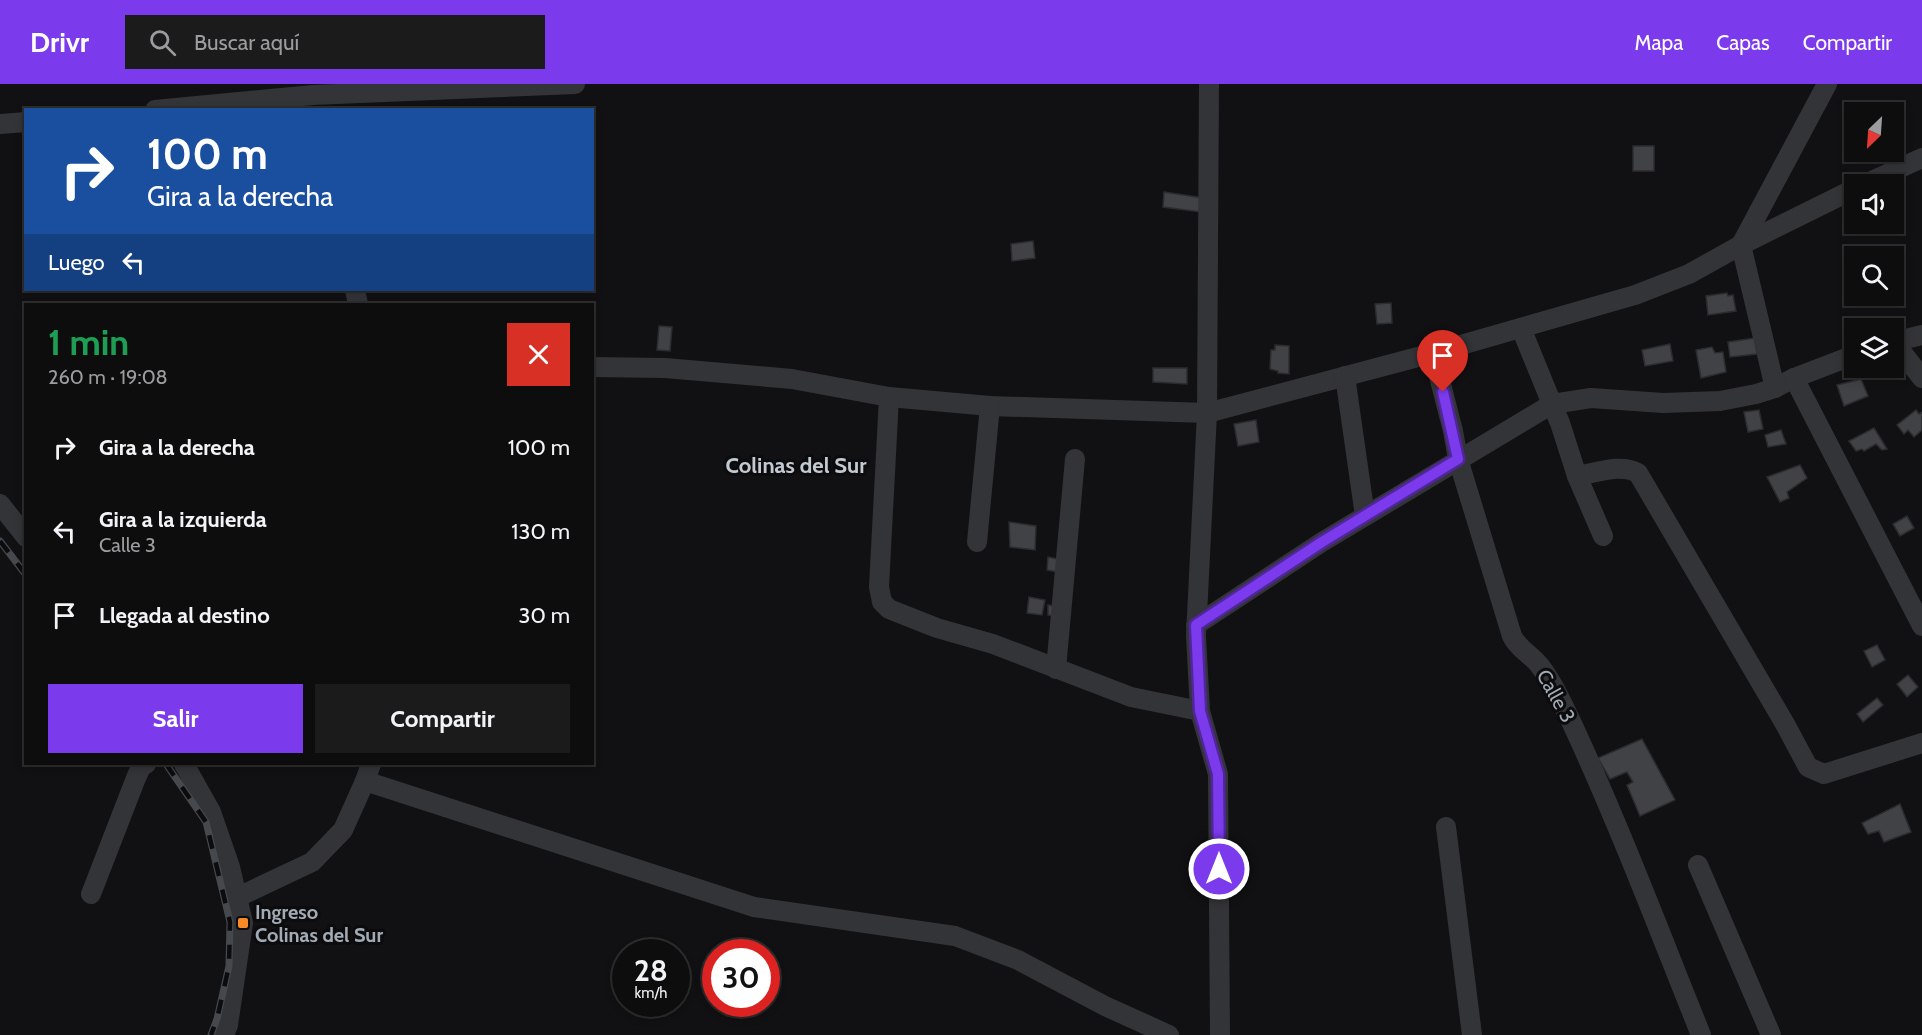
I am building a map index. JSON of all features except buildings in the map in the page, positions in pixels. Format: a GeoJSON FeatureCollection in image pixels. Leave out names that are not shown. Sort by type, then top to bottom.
{"type":"FeatureCollection","features":[{"type":"Feature","properties":{"kind":"street"},"geometry":{"type":"LineString","coordinates":[[195,108],[316,102],[474,86],[575,84]]}},
{"type":"Feature","properties":{"kind":"street"},"geometry":{"type":"LineString","coordinates":[[1209,84],[1207,413],[1196,625],[1200,711],[1218,774],[1220,1035]]}},
{"type":"Feature","properties":{"kind":"street"},"geometry":{"type":"LineString","coordinates":[[1775,388],[1741,245],[1827,84]]}},
{"type":"Feature","properties":{"kind":"street"},"geometry":{"type":"LineString","coordinates":[[0,124],[24,122]]}},
{"type":"Feature","properties":{"kind":"street"},"geometry":{"type":"LineString","coordinates":[[1887,174],[1922,158]]}},
{"type":"Feature","properties":{"kind":"street"},"geometry":{"type":"LineString","coordinates":[[594,367],[665,368],[792,379],[889,397],[990,406],[1207,413],[1433,353],[1635,295],[1689,274],[1741,245],[1844,194]]}},
{"type":"Feature","properties":{"kind":"street"},"geometry":{"type":"LineString","coordinates":[[1521,328],[1560,423],[1577,476],[1604,536]]}},
{"type":"Feature","properties":{"kind":"street"},"geometry":{"type":"LineString","coordinates":[[1904,340],[1922,335]]}},
{"type":"Feature","properties":{"kind":"street","name":"Calle 3"},"geometry":{"type":"LineString","coordinates":[[1433,353],[1458,459],[1515,643],[1538,662],[1545,671],[1575,730],[1701,1035]]}},
{"type":"Feature","properties":{"kind":"street"},"geometry":{"type":"LineString","coordinates":[[1904,355],[1922,378]]}},
{"type":"Feature","properties":{"kind":"street"},"geometry":{"type":"LineString","coordinates":[[1196,625],[1365,516],[1552,404],[1591,399],[1663,403],[1720,401],[1775,388],[1794,378],[1844,359]]}},
{"type":"Feature","properties":{"kind":"street"},"geometry":{"type":"LineString","coordinates":[[1345,376],[1365,516]]}},
{"type":"Feature","properties":{"kind":"street"},"geometry":{"type":"LineString","coordinates":[[1794,378],[1922,626]]}},
{"type":"Feature","properties":{"kind":"street"},"geometry":{"type":"LineString","coordinates":[[889,397],[879,587],[882,602],[899,614],[993,644],[1131,697],[1200,711]]}},
{"type":"Feature","properties":{"kind":"street"},"geometry":{"type":"LineString","coordinates":[[977,542],[990,406]]}},
{"type":"Feature","properties":{"kind":"street"},"geometry":{"type":"LineString","coordinates":[[1056,669],[1075,459]]}},
{"type":"Feature","properties":{"kind":"street"},"geometry":{"type":"LineString","coordinates":[[1577,476],[1620,468],[1632,469],[1638,473],[1808,767],[1824,774],[1922,743]]}},
{"type":"Feature","properties":{"kind":"street"},"geometry":{"type":"LineString","coordinates":[[0,504],[24,534]]}},
{"type":"Feature","properties":{"kind":"street"},"geometry":{"type":"LineString","coordinates":[[91,894],[136,778],[144,765]]}},
{"type":"Feature","properties":{"kind":"street"},"geometry":{"type":"LineString","coordinates":[[185,765],[211,812],[230,867],[243,923],[228,1025],[224,1035]]}},
{"type":"Feature","properties":{"kind":"street"},"geometry":{"type":"LineString","coordinates":[[238,897],[312,862],[343,830],[368,772],[754,907],[955,936],[1018,960],[1105,1006],[1169,1035]]}},
{"type":"Feature","properties":{"kind":"street"},"geometry":{"type":"LineString","coordinates":[[1446,827],[1472,1035]]}},
{"type":"Feature","properties":{"kind":"street"},"geometry":{"type":"LineString","coordinates":[[1698,865],[1771,1035]]}},
{"type":"Feature","properties":{"kind":"railway"},"geometry":{"type":"LineString","coordinates":[[0,541],[24,572]]}},
{"type":"Feature","properties":{"kind":"railway"},"geometry":{"type":"LineString","coordinates":[[167,765],[206,822],[230,922],[229,966],[211,1035]]}},
{"type":"Feature","properties":{"kind":"place","name":"Ingreso Colinas del Sur"},"geometry":{"type":"Point","coordinates":[243,923]}},
{"type":"Feature","properties":{"kind":"district","name":"Colinas del Sur"},"geometry":{"type":"Point","coordinates":[796,465]}},
{"type":"Feature","properties":{"kind":"route"},"geometry":{"type":"LineString","coordinates":[[1219,869],[1218,774],[1200,711],[1196,625],[1322,542],[1458,459],[1443,392]]}}]}
